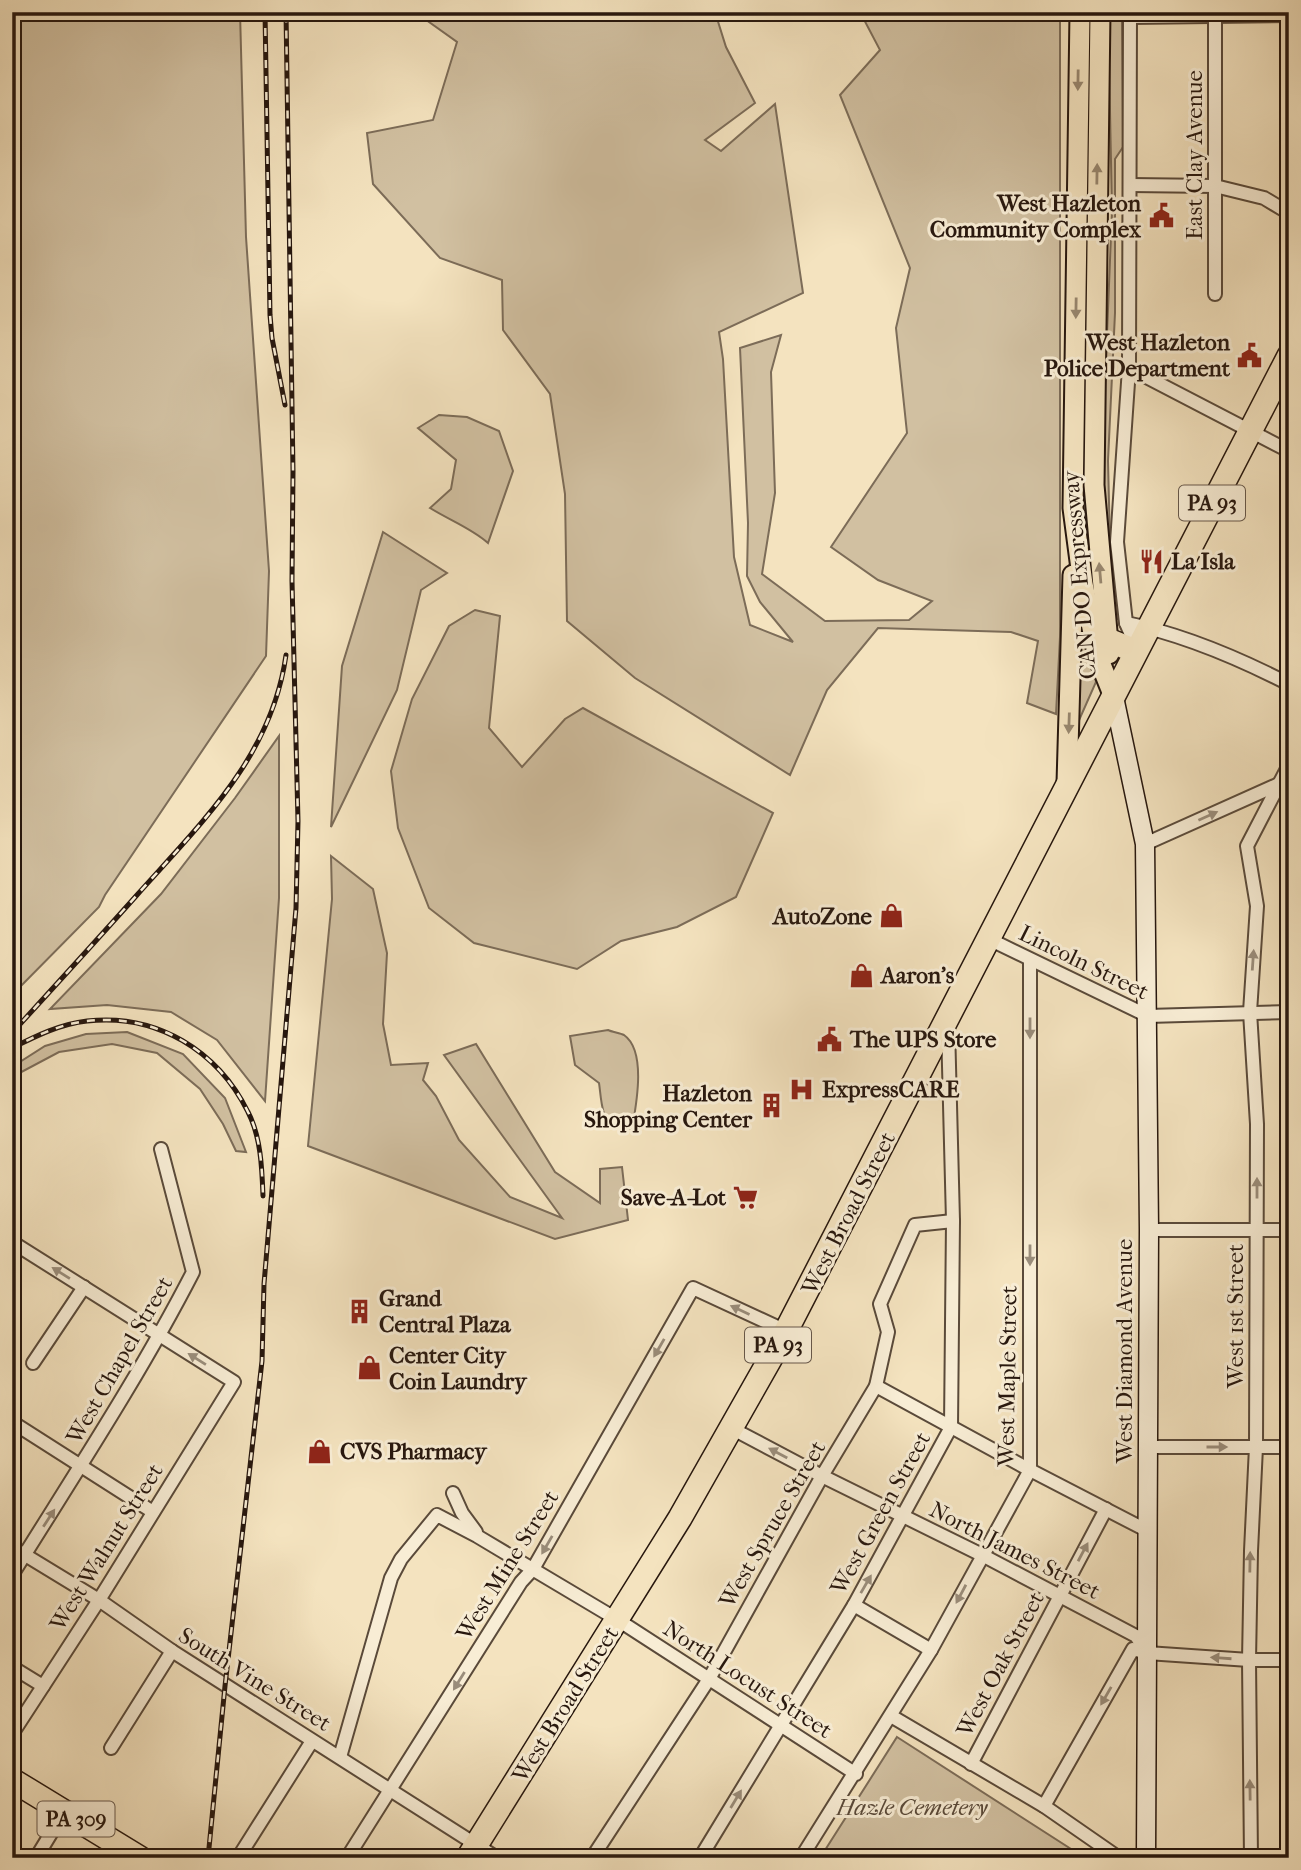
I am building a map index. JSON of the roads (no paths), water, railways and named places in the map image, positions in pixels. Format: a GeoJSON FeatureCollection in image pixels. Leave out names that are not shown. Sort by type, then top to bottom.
{"type":"FeatureCollection","features":[{"type":"Feature","properties":{"kind":"highway","name":"PA 93"},"geometry":{"type":"LineString","coordinates":[[1114,696],[1136,637],[1289,356]]}},
{"type":"Feature","properties":{"kind":"highway"},"geometry":{"type":"LineString","coordinates":[[1108,640],[1136,637]]}},
{"type":"Feature","properties":{"kind":"highway","name":"West Broad Street"},"geometry":{"type":"LineString","coordinates":[[472,1851],[680,1518],[786,1331],[1114,696]]}},
{"type":"Feature","properties":{"kind":"highway","name":"PA 309"},"geometry":{"type":"LineString","coordinates":[[12,1780],[140,1858]]}},
{"type":"Feature","properties":{"kind":"main road","name":"CAN DO Expressway"},"geometry":{"type":"LineString","coordinates":[[1080,12],[1073,508],[1083,584],[1098,657],[1114,696]]}},
{"type":"Feature","properties":{"kind":"main road","name":"CAN DO Expressway"},"geometry":{"type":"LineString","coordinates":[[1100,12],[1094,485],[1114,696]]}},
{"type":"Feature","properties":{"kind":"main road"},"geometry":{"type":"LineString","coordinates":[[1067,783],[1074,565],[1073,508]]}},
{"type":"Feature","properties":{"kind":"street","name":"East Clay Avenue"},"geometry":{"type":"LineString","coordinates":[[1215,14],[1215,294]]}},
{"type":"Feature","properties":{"kind":"street"},"geometry":{"type":"LineString","coordinates":[[1289,15],[1130,15],[1129,368],[1117,542],[1136,637],[1244,661],[1289,684]]}},
{"type":"Feature","properties":{"kind":"street"},"geometry":{"type":"LineString","coordinates":[[1130,185],[1214,186],[1264,198],[1289,213]]}},
{"type":"Feature","properties":{"kind":"street"},"geometry":{"type":"LineString","coordinates":[[1129,368],[1289,451]]}},
{"type":"Feature","properties":{"kind":"street","name":"West Diamond Avenue"},"geometry":{"type":"LineString","coordinates":[[1114,696],[1146,844],[1149,1230],[1146,1858]]}},
{"type":"Feature","properties":{"kind":"street","name":"West 1st Street"},"geometry":{"type":"LineString","coordinates":[[1251,1858],[1249,1660],[1256,1447],[1257,1124],[1250,1012],[1257,906],[1247,846],[1284,781],[1289,765]]}},
{"type":"Feature","properties":{"kind":"street"},"geometry":{"type":"LineString","coordinates":[[1146,844],[1284,781]]}},
{"type":"Feature","properties":{"kind":"street","name":"Lincoln Street"},"geometry":{"type":"LineString","coordinates":[[989,939],[1148,1016],[1289,1012]]}},
{"type":"Feature","properties":{"kind":"street","name":"West Maple Street"},"geometry":{"type":"LineString","coordinates":[[801,1858],[856,1774],[931,1650],[1030,1470],[1030,960]]}},
{"type":"Feature","properties":{"kind":"street","name":"West Green Street"},"geometry":{"type":"LineString","coordinates":[[700,1858],[853,1605],[951,1427],[953,1221],[947,1021]]}},
{"type":"Feature","properties":{"kind":"street","name":"West Chapel Street"},"geometry":{"type":"LineString","coordinates":[[12,1575],[82,1466],[160,1336],[193,1272],[161,1149]]}},
{"type":"Feature","properties":{"kind":"street","name":"West Spruce Street"},"geometry":{"type":"LineString","coordinates":[[592,1858],[709,1679],[822,1476],[876,1386],[888,1332],[880,1304],[915,1226],[953,1221]]}},
{"type":"Feature","properties":{"kind":"street"},"geometry":{"type":"LineString","coordinates":[[1149,1230],[1289,1230]]}},
{"type":"Feature","properties":{"kind":"street"},"geometry":{"type":"LineString","coordinates":[[12,1241],[160,1336]]}},
{"type":"Feature","properties":{"kind":"street"},"geometry":{"type":"LineString","coordinates":[[33,1363],[84,1287]]}},
{"type":"Feature","properties":{"kind":"street","name":"West Mine Street"},"geometry":{"type":"LineString","coordinates":[[347,1858],[521,1582],[533,1569],[693,1288],[786,1331]]}},
{"type":"Feature","properties":{"kind":"street","name":"West Walnut Street"},"geometry":{"type":"LineString","coordinates":[[12,1734],[99,1600],[234,1382],[160,1336]]}},
{"type":"Feature","properties":{"kind":"street"},"geometry":{"type":"LineString","coordinates":[[876,1386],[1148,1531]]}},
{"type":"Feature","properties":{"kind":"street"},"geometry":{"type":"LineString","coordinates":[[12,1422],[153,1512]]}},
{"type":"Feature","properties":{"kind":"street","name":"North James Street"},"geometry":{"type":"LineString","coordinates":[[731,1428],[1136,1636],[1147,1653]]}},
{"type":"Feature","properties":{"kind":"street"},"geometry":{"type":"LineString","coordinates":[[1149,1447],[1289,1447]]}},
{"type":"Feature","properties":{"kind":"street"},"geometry":{"type":"LineString","coordinates":[[453,1493],[477,1536]]}},
{"type":"Feature","properties":{"kind":"street","name":"West Oak Street"},"geometry":{"type":"LineString","coordinates":[[971,1764],[1105,1509]]}},
{"type":"Feature","properties":{"kind":"street","name":"North Locust Street"},"geometry":{"type":"LineString","coordinates":[[340,1757],[391,1578],[401,1559],[437,1515],[618,1620],[856,1774]]}},
{"type":"Feature","properties":{"kind":"street","name":"South Vine Street"},"geometry":{"type":"LineString","coordinates":[[12,1547],[99,1600],[172,1651],[390,1790],[472,1851],[497,1858]]}},
{"type":"Feature","properties":{"kind":"street"},"geometry":{"type":"LineString","coordinates":[[853,1605],[931,1650]]}},
{"type":"Feature","properties":{"kind":"street"},"geometry":{"type":"LineString","coordinates":[[1044,1806],[1133,1649],[1147,1653],[1289,1660]]}},
{"type":"Feature","properties":{"kind":"street"},"geometry":{"type":"LineString","coordinates":[[111,1748],[172,1651]]}},
{"type":"Feature","properties":{"kind":"street"},"geometry":{"type":"LineString","coordinates":[[12,1667],[43,1686]]}},
{"type":"Feature","properties":{"kind":"street"},"geometry":{"type":"LineString","coordinates":[[891,1716],[1044,1806],[1119,1858]]}},
{"type":"Feature","properties":{"kind":"street"},"geometry":{"type":"LineString","coordinates":[[238,1858],[312,1741]]}},
{"type":"Feature","properties":{"kind":"street"},"geometry":{"type":"LineString","coordinates":[[36,1858],[64,1812]]}},
{"type":"Feature","properties":{"kind":"railway"},"geometry":{"type":"LineString","coordinates":[[265,12],[270,315],[285,405]]}},
{"type":"Feature","properties":{"kind":"railway"},"geometry":{"type":"LineString","coordinates":[[208,1858],[262,1361],[264,1284],[296,908],[298,821],[292,581],[293,471],[286,12]]}},
{"type":"Feature","properties":{"kind":"railway"},"geometry":{"type":"LineString","coordinates":[[12,1033],[186,841],[231,786],[266,725],[278,691],[286,655]]}},
{"type":"Feature","properties":{"kind":"railway"},"geometry":{"type":"LineString","coordinates":[[12,1048],[58,1028],[87,1021],[137,1023],[161,1030],[182,1041],[202,1054],[220,1071],[248,1112],[258,1142],[263,1196]]}},
{"type":"Feature","properties":{"kind":"place","name":"West Hazleton Community Complex"},"geometry":{"type":"Point","coordinates":[1161,216]}},
{"type":"Feature","properties":{"kind":"place","name":"West Hazleton Police Department"},"geometry":{"type":"Point","coordinates":[1250,355]}},
{"type":"Feature","properties":{"kind":"place","name":"La Isla"},"geometry":{"type":"Point","coordinates":[1151,561]}},
{"type":"Feature","properties":{"kind":"place","name":"AutoZone"},"geometry":{"type":"Point","coordinates":[892,916]}},
{"type":"Feature","properties":{"kind":"place","name":"Aaron's"},"geometry":{"type":"Point","coordinates":[861,975]}},
{"type":"Feature","properties":{"kind":"place","name":"The UPS Store"},"geometry":{"type":"Point","coordinates":[830,1039]}},
{"type":"Feature","properties":{"kind":"place","name":"ExpressCARE"},"geometry":{"type":"Point","coordinates":[802,1089]}},
{"type":"Feature","properties":{"kind":"place","name":"Hazleton Shopping Center"},"geometry":{"type":"Point","coordinates":[772,1106]}},
{"type":"Feature","properties":{"kind":"place","name":"Save-A-Lot"},"geometry":{"type":"Point","coordinates":[746,1197]}},
{"type":"Feature","properties":{"kind":"place","name":"Grand Central Plaza"},"geometry":{"type":"Point","coordinates":[359,1311]}},
{"type":"Feature","properties":{"kind":"place","name":"Center City Coin Laundry"},"geometry":{"type":"Point","coordinates":[369,1368]}},
{"type":"Feature","properties":{"kind":"place","name":"CVS Pharmacy"},"geometry":{"type":"Point","coordinates":[320,1451]}},
{"type":"Feature","properties":{"kind":"park label","name":"Hazle Cemetery"},"geometry":{"type":"Point","coordinates":[912,1807]}}]}
